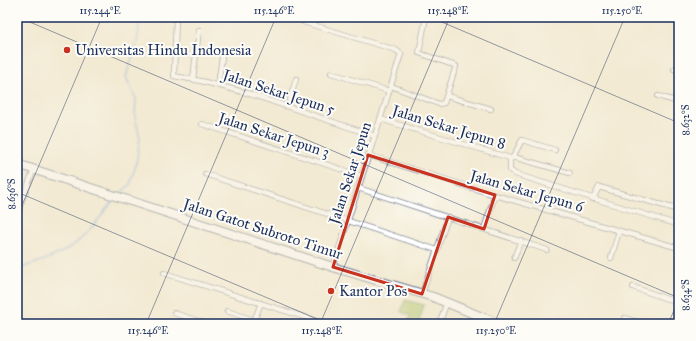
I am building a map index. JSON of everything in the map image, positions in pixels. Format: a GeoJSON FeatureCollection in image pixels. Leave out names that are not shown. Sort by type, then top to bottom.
{"type":"FeatureCollection","features":[{"type":"Feature","properties":{"kind":"highway","name":"Jalan Gatot Subroto Timur"},"geometry":{"type":"LineString","coordinates":[[17,164],[333,267],[447,302],[494,323]]}},
{"type":"Feature","properties":{"kind":"street"},"geometry":{"type":"LineString","coordinates":[[17,26],[20,17]]}},
{"type":"Feature","properties":{"kind":"street","name":"Jalan Sekar Jepun 5"},"geometry":{"type":"LineString","coordinates":[[176,17],[174,76],[218,85],[288,106],[375,136]]}},
{"type":"Feature","properties":{"kind":"street"},"geometry":{"type":"LineString","coordinates":[[331,72],[440,104],[444,103],[456,66],[419,53],[426,17]]}},
{"type":"Feature","properties":{"kind":"street","name":"Jalan Sekar Jepun"},"geometry":{"type":"LineString","coordinates":[[303,22],[400,51],[400,57],[333,267]]}},
{"type":"Feature","properties":{"kind":"street"},"geometry":{"type":"LineString","coordinates":[[193,79],[199,30]]}},
{"type":"Feature","properties":{"kind":"street"},"geometry":{"type":"LineString","coordinates":[[218,85],[222,57]]}},
{"type":"Feature","properties":{"kind":"street"},"geometry":{"type":"LineString","coordinates":[[674,69],[679,71]]}},
{"type":"Feature","properties":{"kind":"street"},"geometry":{"type":"LineString","coordinates":[[288,106],[296,79]]}},
{"type":"Feature","properties":{"kind":"street"},"geometry":{"type":"LineString","coordinates":[[447,96],[491,110]]}},
{"type":"Feature","properties":{"kind":"street"},"geometry":{"type":"LineString","coordinates":[[658,96],[679,102]]}},
{"type":"Feature","properties":{"kind":"street","name":"Jalan Sekar Jepun 8"},"geometry":{"type":"LineString","coordinates":[[380,118],[512,158],[570,173]]}},
{"type":"Feature","properties":{"kind":"street","name":"Jalan Sekar Jepun 3"},"geometry":{"type":"LineString","coordinates":[[202,124],[362,176]]}},
{"type":"Feature","properties":{"kind":"street"},"geometry":{"type":"LineString","coordinates":[[555,150],[522,140],[512,158],[510,170],[515,174],[679,225]]}},
{"type":"Feature","properties":{"kind":"street","name":"Jalan Sekar Jepun 6"},"geometry":{"type":"LineString","coordinates":[[368,156],[495,195],[679,248]]}},
{"type":"Feature","properties":{"kind":"street"},"geometry":{"type":"LineString","coordinates":[[17,214],[34,169]]}},
{"type":"Feature","properties":{"kind":"street"},"geometry":{"type":"LineString","coordinates":[[205,174],[437,250]]}},
{"type":"Feature","properties":{"kind":"street"},"geometry":{"type":"LineString","coordinates":[[358,188],[521,240],[547,250]]}},
{"type":"Feature","properties":{"kind":"street"},"geometry":{"type":"LineString","coordinates":[[593,199],[598,188],[679,210]]}},
{"type":"Feature","properties":{"kind":"street"},"geometry":{"type":"LineString","coordinates":[[484,229],[495,195]]}},
{"type":"Feature","properties":{"kind":"street"},"geometry":{"type":"LineString","coordinates":[[422,294],[448,217]]}},
{"type":"Feature","properties":{"kind":"street"},"geometry":{"type":"LineString","coordinates":[[612,258],[619,231]]}},
{"type":"Feature","properties":{"kind":"street"},"geometry":{"type":"LineString","coordinates":[[514,258],[521,240]]}},
{"type":"Feature","properties":{"kind":"street"},"geometry":{"type":"LineString","coordinates":[[164,273],[327,324]]}},
{"type":"Feature","properties":{"kind":"street"},"geometry":{"type":"LineString","coordinates":[[634,287],[679,303]]}},
{"type":"Feature","properties":{"kind":"street"},"geometry":{"type":"LineString","coordinates":[[439,324],[447,302]]}},
{"type":"Feature","properties":{"kind":"street"},"geometry":{"type":"LineString","coordinates":[[249,324],[254,320],[261,303]]}},
{"type":"Feature","properties":{"kind":"street"},"geometry":{"type":"LineString","coordinates":[[227,311],[254,320]]}},
{"type":"Feature","properties":{"kind":"street"},"geometry":{"type":"LineString","coordinates":[[174,313],[206,324]]}},
{"type":"Feature","properties":{"kind":"street"},"geometry":{"type":"LineString","coordinates":[[625,318],[644,324]]}},
{"type":"Feature","properties":{"kind":"highlighted area"},"geometry":{"type":"Polygon","coordinates":[[[368,155],[495,195],[484,229],[448,217],[422,294],[333,267],[368,155]]]}},
{"type":"Feature","properties":{"kind":"green space"},"geometry":{"type":"Polygon","coordinates":[[[405,300],[424,305],[418,324],[408,323],[410,315],[401,312],[405,300]]]}},
{"type":"Feature","properties":{"kind":"waterway"},"geometry":{"type":"LineString","coordinates":[[119,194],[130,185],[136,164],[140,138],[135,117],[136,99],[126,77],[139,33],[138,17]]}},
{"type":"Feature","properties":{"kind":"waterway"},"geometry":{"type":"LineString","coordinates":[[17,269],[52,257],[76,243],[92,228],[115,198]]}},
{"type":"Feature","properties":{"kind":"place","name":"Universitas Hindu Indonesia"},"geometry":{"type":"Point","coordinates":[67,50]}},
{"type":"Feature","properties":{"kind":"place","name":"Kantor Pos"},"geometry":{"type":"Point","coordinates":[331,291]}}]}
